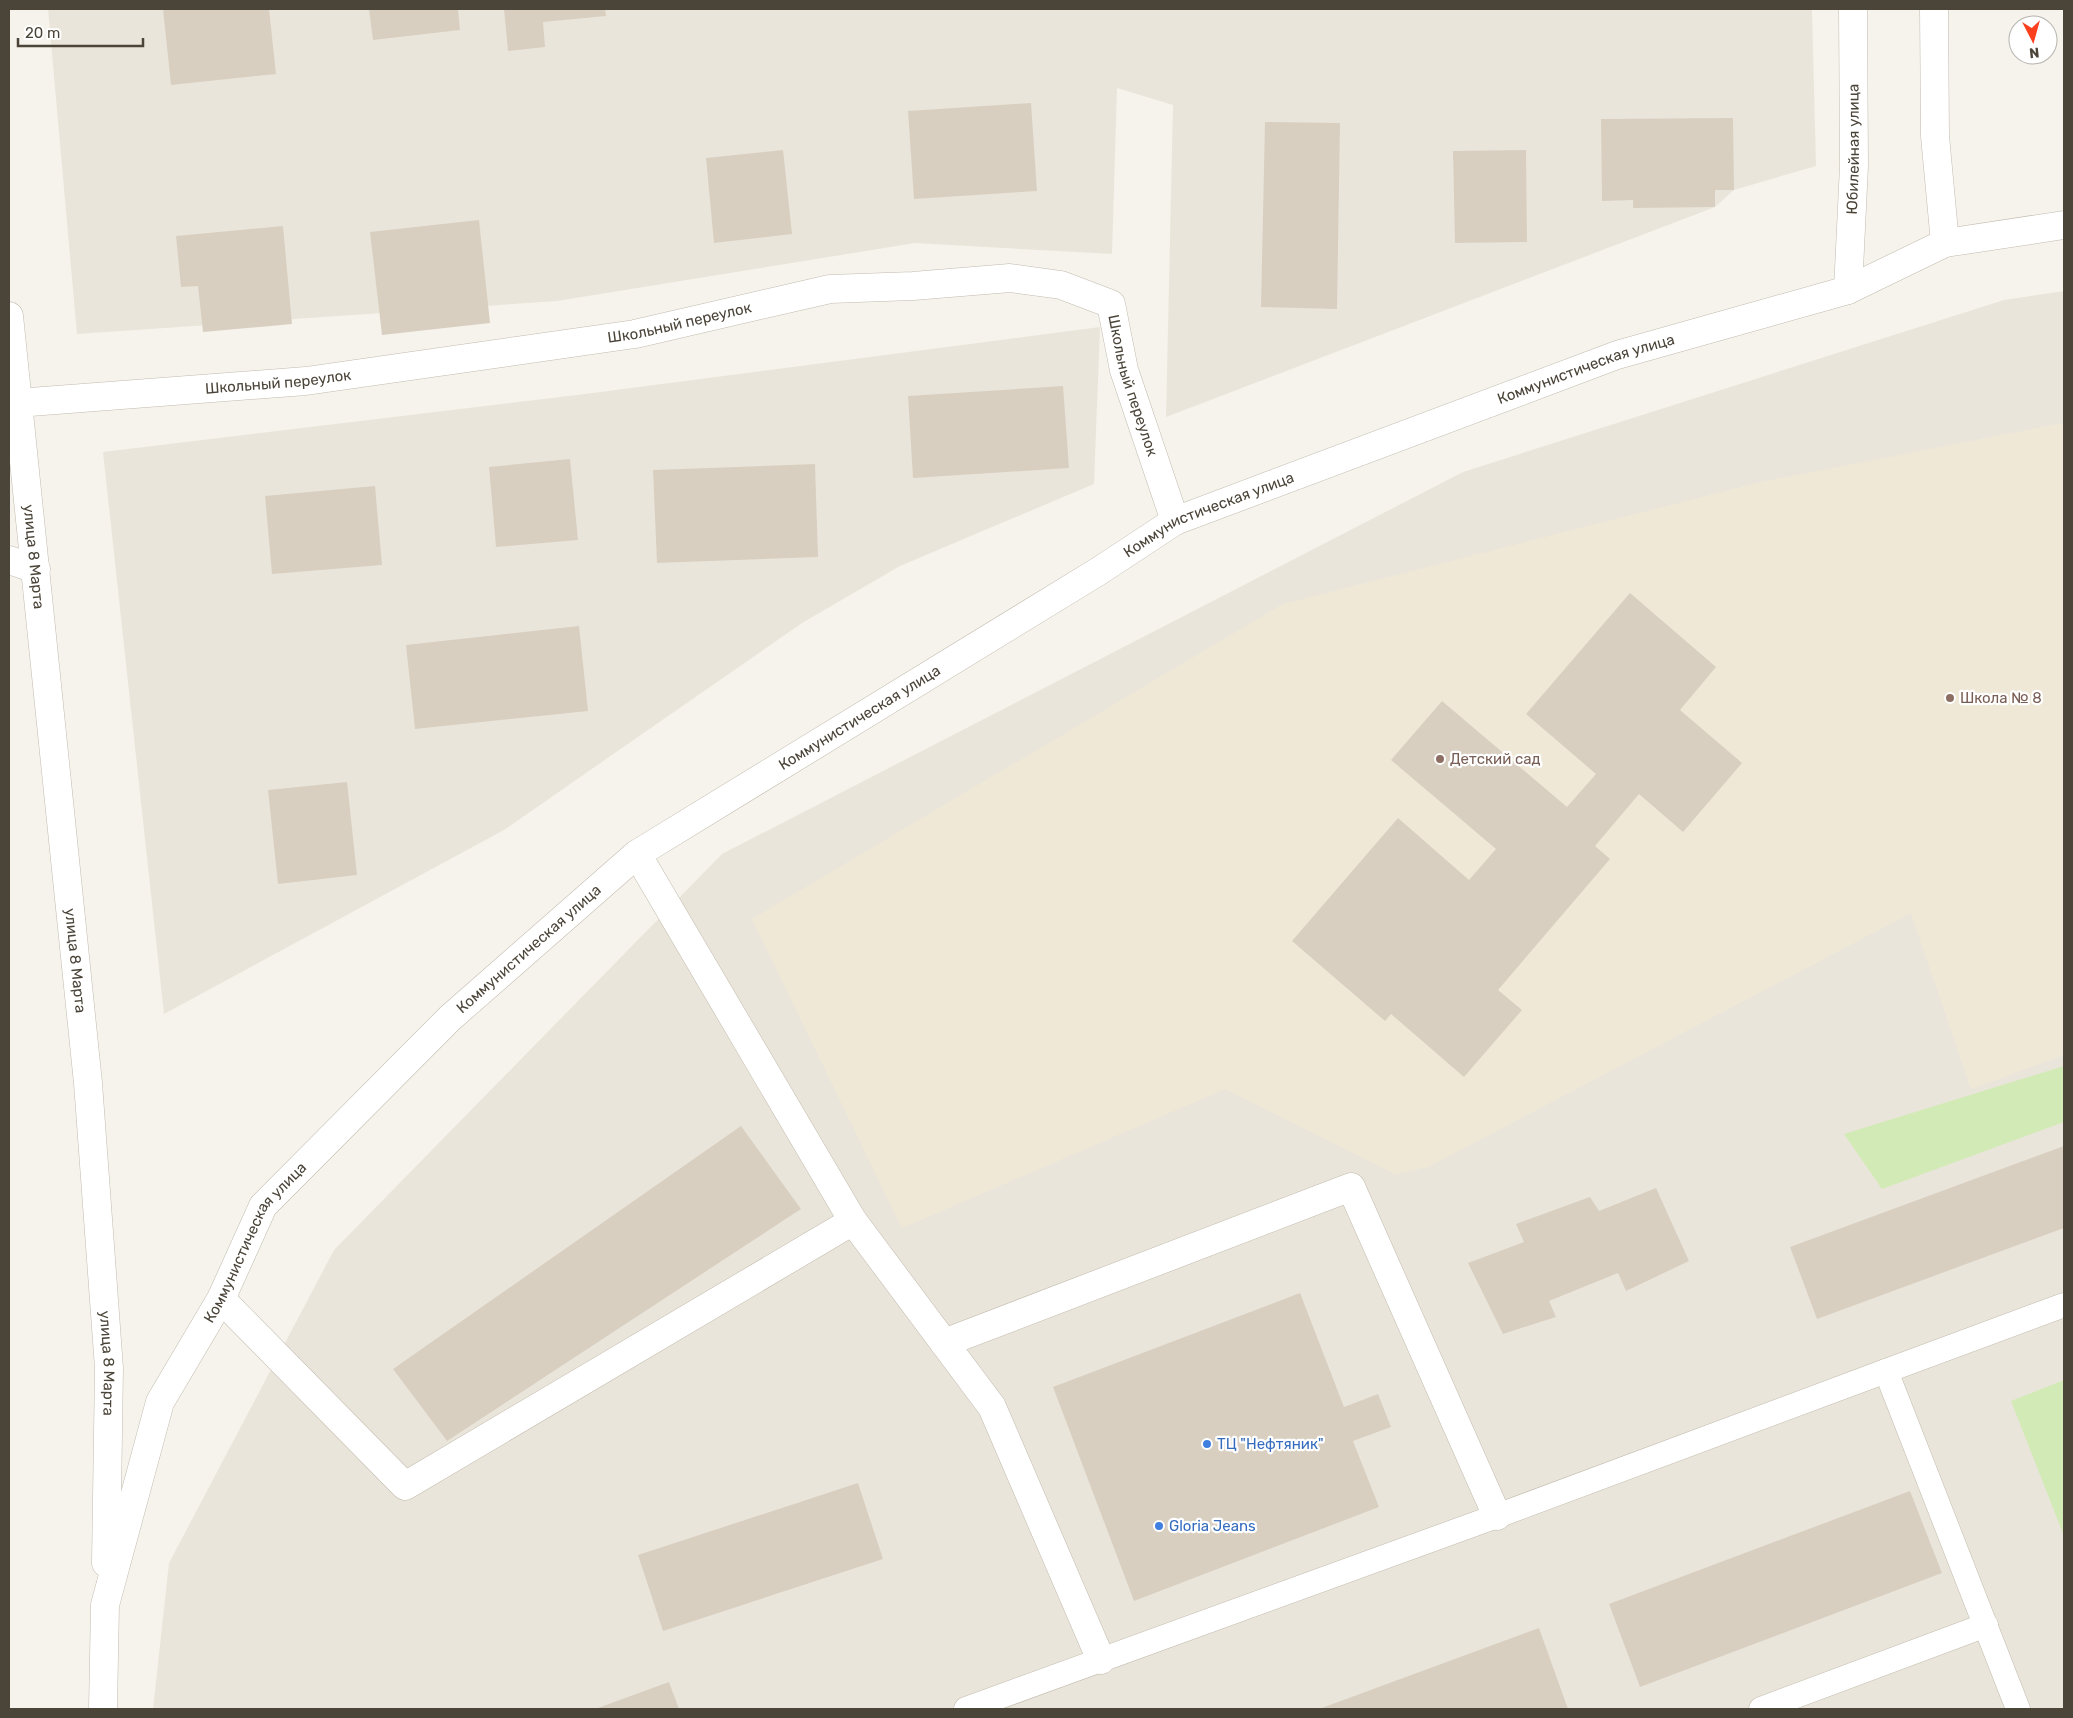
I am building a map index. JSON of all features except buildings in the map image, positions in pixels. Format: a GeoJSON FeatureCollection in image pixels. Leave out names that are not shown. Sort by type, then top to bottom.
{"type":"FeatureCollection","features":[{"type":"Feature","properties":{"kind":"street","name":"Юбилейная улица"},"geometry":{"type":"LineString","coordinates":[[1848,290],[1854,166],[1853,9]]}},
{"type":"Feature","properties":{"kind":"street"},"geometry":{"type":"LineString","coordinates":[[1934,9],[1936,136],[1945,243]]}},
{"type":"Feature","properties":{"kind":"street","name":"Коммунистическая улица"},"geometry":{"type":"LineString","coordinates":[[103,1709],[105,1605],[160,1402],[220,1299],[263,1206],[450,1018],[637,854],[1091,576],[1176,521],[1617,355],[1848,290],[1945,243],[2064,225]]}},
{"type":"Feature","properties":{"kind":"street","name":"Школьный переулок"},"geometry":{"type":"LineString","coordinates":[[18,404],[306,381],[635,334],[830,289],[914,286],[1010,278],[1062,285],[1111,304],[1124,370],[1176,521]]}},
{"type":"Feature","properties":{"kind":"street","name":"улица 8 Марта"},"geometry":{"type":"LineString","coordinates":[[9,316],[87,1073],[109,1368],[105,1605]]}},
{"type":"Feature","properties":{"kind":"street"},"geometry":{"type":"LineString","coordinates":[[9,560],[36,569]]}},
{"type":"Feature","properties":{"kind":"street"},"geometry":{"type":"LineString","coordinates":[[637,854],[853,1221],[992,1408],[1101,1660]]}},
{"type":"Feature","properties":{"kind":"street"},"geometry":{"type":"LineString","coordinates":[[944,1343],[1351,1186],[1497,1516]]}},
{"type":"Feature","properties":{"kind":"street"},"geometry":{"type":"LineString","coordinates":[[220,1299],[405,1486],[853,1221]]}},
{"type":"Feature","properties":{"kind":"lane"},"geometry":{"type":"LineString","coordinates":[[966,1709],[1497,1516],[2064,1305]]}},
{"type":"Feature","properties":{"kind":"lane"},"geometry":{"type":"LineString","coordinates":[[1886,1370],[2018,1709]]}},
{"type":"Feature","properties":{"kind":"lane"},"geometry":{"type":"LineString","coordinates":[[1761,1709],[1986,1625]]}},
{"type":"Feature","properties":{"kind":"shaded area"},"geometry":{"type":"Polygon","coordinates":[[[48,9],[1812,9],[1816,166],[1734,190],[1715,207],[1166,417],[1173,105],[1117,88],[1112,254],[915,243],[557,301],[77,334],[48,9]]]}},
{"type":"Feature","properties":{"kind":"shaded area"},"geometry":{"type":"Polygon","coordinates":[[[2064,291],[2064,1709],[153,1709],[169,1563],[334,1250],[722,854],[1463,472],[2004,300],[2064,291]]]}},
{"type":"Feature","properties":{"kind":"shaded area"},"geometry":{"type":"Polygon","coordinates":[[[1100,327],[1094,484],[900,566],[802,623],[504,830],[164,1014],[103,452],[585,394],[1100,327]]]}},
{"type":"Feature","properties":{"kind":"shaded area","name":"Детский сад"},"geometry":{"type":"Polygon","coordinates":[[[2064,423],[2064,1055],[1971,1089],[1911,913],[1428,1167],[1395,1174],[1225,1089],[902,1228],[752,919],[1283,604],[1761,482],[2064,423]]]}},
{"type":"Feature","properties":{"kind":"green space"},"geometry":{"type":"Polygon","coordinates":[[[2064,1066],[2064,1122],[1882,1189],[1844,1134],[2064,1066]]]}},
{"type":"Feature","properties":{"kind":"green space"},"geometry":{"type":"Polygon","coordinates":[[[2064,1380],[2064,1536],[2011,1401],[2064,1380]]]}},
{"type":"Feature","properties":{"kind":"place","name":"Школа № 8"},"geometry":{"type":"Point","coordinates":[1950,698]}},
{"type":"Feature","properties":{"kind":"place","name":"Детский сад"},"geometry":{"type":"Point","coordinates":[1440,759]}},
{"type":"Feature","properties":{"kind":"place","name":"ТЦ \"Нефтяник\""},"geometry":{"type":"Point","coordinates":[1207,1444]}},
{"type":"Feature","properties":{"kind":"place","name":"Gloria Jeans"},"geometry":{"type":"Point","coordinates":[1159,1526]}}]}
